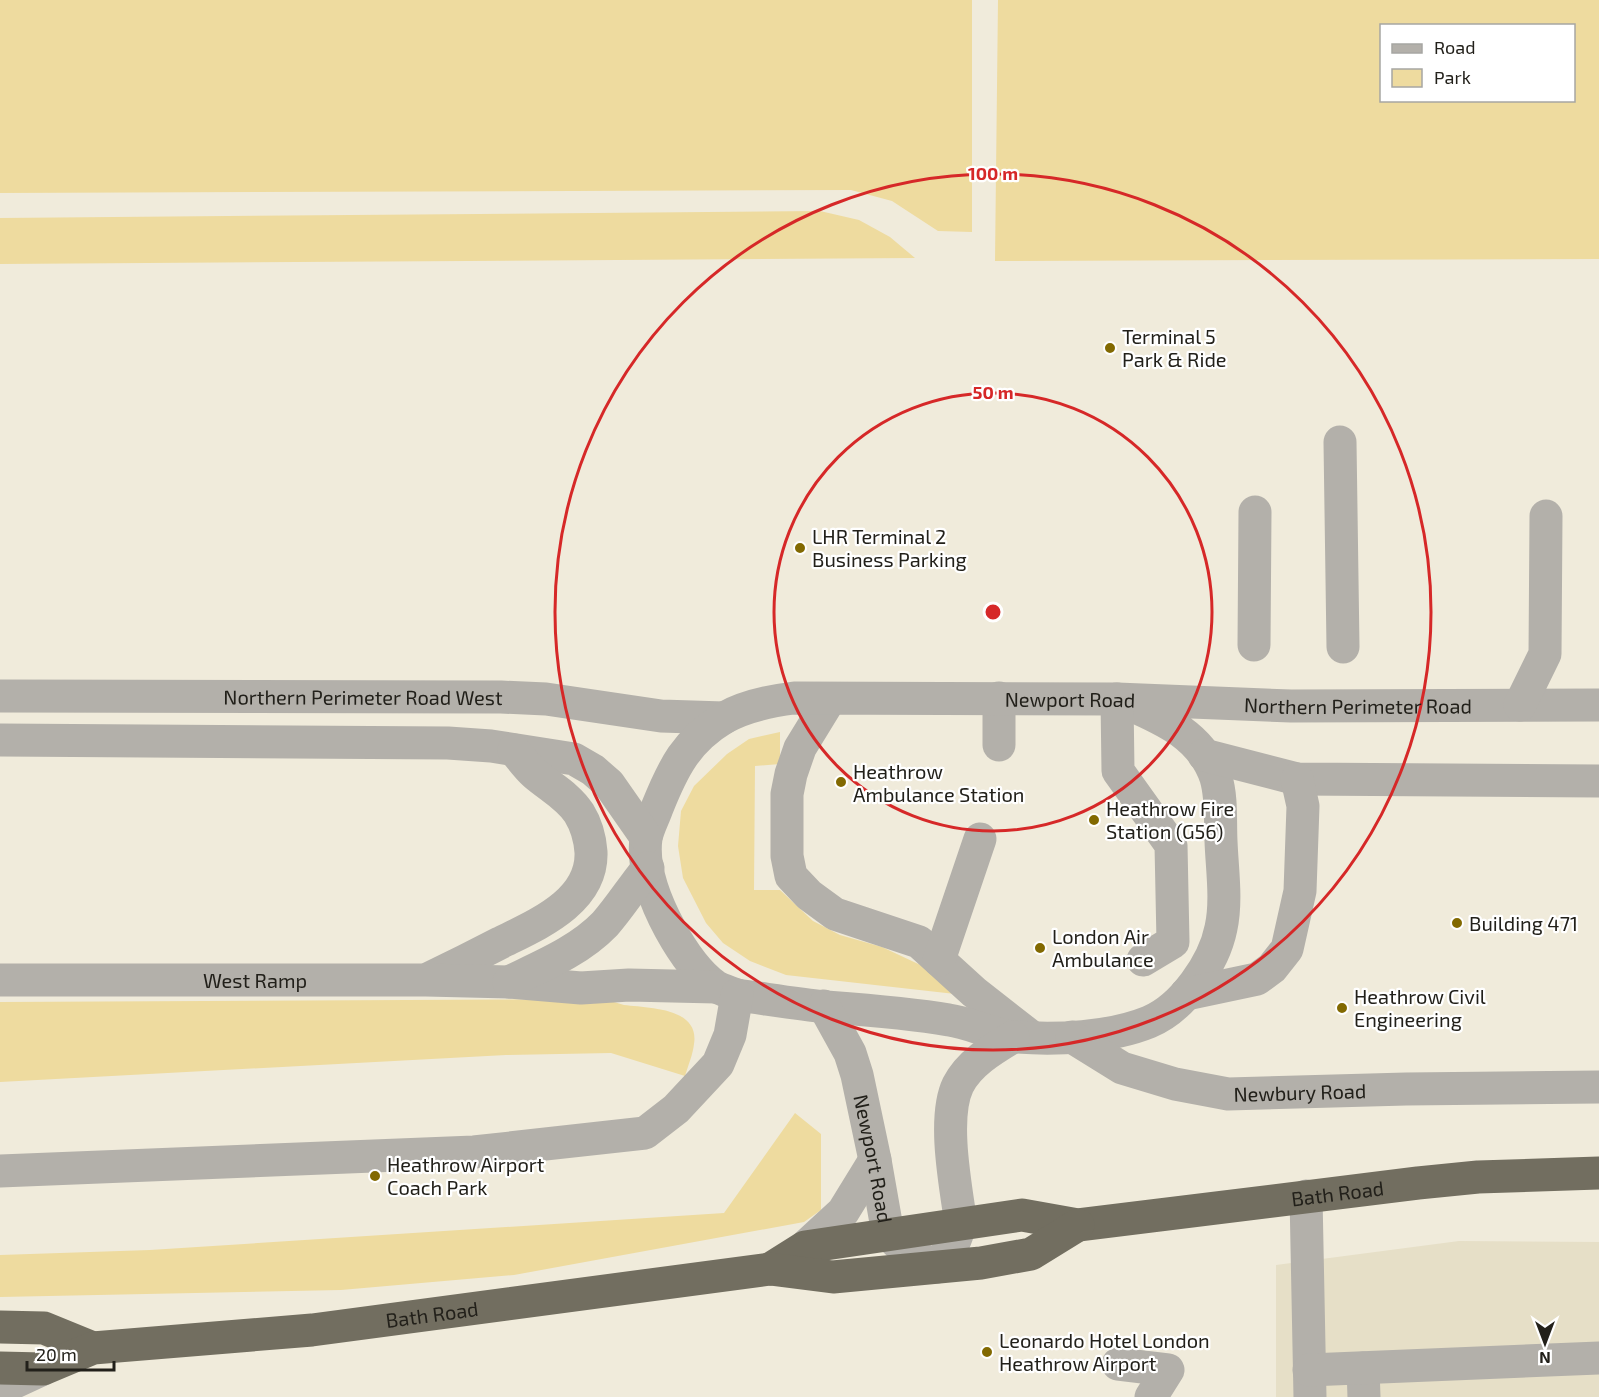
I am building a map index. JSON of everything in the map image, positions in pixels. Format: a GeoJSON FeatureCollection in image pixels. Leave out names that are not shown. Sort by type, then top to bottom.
{"type":"FeatureCollection","features":[{"type":"Feature","properties":{"kind":"highway","name":"Bath Road"},"geometry":{"type":"LineString","coordinates":[[770,1269],[805,1247],[1022,1215],[1078,1225],[1478,1177],[1599,1173]]}},
{"type":"Feature","properties":{"kind":"highway","name":"Bath Road"},"geometry":{"type":"LineString","coordinates":[[0,1368],[43,1369],[93,1348],[312,1330],[770,1269],[833,1277],[981,1263],[1031,1254],[1078,1225]]}},
{"type":"Feature","properties":{"kind":"highway","name":"Bath Road"},"geometry":{"type":"LineString","coordinates":[[0,1327],[44,1328],[93,1348]]}},
{"type":"Feature","properties":{"kind":"street"},"geometry":{"type":"LineString","coordinates":[[1340,442],[1343,647]]}},
{"type":"Feature","properties":{"kind":"street"},"geometry":{"type":"LineString","coordinates":[[1254,645],[1255,512]]}},
{"type":"Feature","properties":{"kind":"street"},"geometry":{"type":"LineString","coordinates":[[1520,705],[1545,654],[1546,516]]}},
{"type":"Feature","properties":{"kind":"street","name":"Northern Perimeter Road West"},"geometry":{"type":"LineString","coordinates":[[0,696],[501,697],[546,699],[661,716],[724,718]]}},
{"type":"Feature","properties":{"kind":"street","name":"Newport Road"},"geometry":{"type":"LineString","coordinates":[[724,718],[768,702],[794,698],[1117,699],[1180,729],[1192,739],[1204,755],[1216,778],[1220,804],[1223,900],[1222,925],[1217,942],[1207,963],[1186,994],[1150,1022],[1110,1033],[1072,1038]]}},
{"type":"Feature","properties":{"kind":"street"},"geometry":{"type":"LineString","coordinates":[[999,698],[999,746]]}},
{"type":"Feature","properties":{"kind":"street"},"geometry":{"type":"LineString","coordinates":[[831,699],[800,748],[791,774],[787,794],[787,856],[791,876],[809,895],[835,914],[919,942],[1022,1036]]}},
{"type":"Feature","properties":{"kind":"street"},"geometry":{"type":"LineString","coordinates":[[1117,699],[1118,771],[1171,845],[1173,942]]}},
{"type":"Feature","properties":{"kind":"street","name":"Northern Perimeter Road"},"geometry":{"type":"LineString","coordinates":[[1117,699],[1291,706],[1599,705]]}},
{"type":"Feature","properties":{"kind":"street","name":"West Ramp"},"geometry":{"type":"LineString","coordinates":[[509,982],[572,951],[605,923],[647,853],[674,767],[699,737],[724,718]]}},
{"type":"Feature","properties":{"kind":"street"},"geometry":{"type":"LineString","coordinates":[[0,740],[448,742],[574,759],[593,770],[609,784],[647,853],[654,894],[676,940],[698,970],[727,991],[824,1006],[950,1020],[1022,1036]]}},
{"type":"Feature","properties":{"kind":"street"},"geometry":{"type":"LineString","coordinates":[[426,980],[541,922],[563,907],[575,895],[589,872],[590,842],[586,825],[578,811],[554,787],[534,774],[514,750]]}},
{"type":"Feature","properties":{"kind":"street"},"geometry":{"type":"LineString","coordinates":[[1204,755],[1297,779],[1599,781]]}},
{"type":"Feature","properties":{"kind":"street"},"geometry":{"type":"LineString","coordinates":[[1186,994],[1257,978],[1272,968],[1287,949],[1300,891],[1303,806],[1297,779]]}},
{"type":"Feature","properties":{"kind":"street"},"geometry":{"type":"LineString","coordinates":[[939,960],[980,839]]}},
{"type":"Feature","properties":{"kind":"street"},"geometry":{"type":"LineString","coordinates":[[1173,942],[1207,963]]}},
{"type":"Feature","properties":{"kind":"street"},"geometry":{"type":"LineString","coordinates":[[1143,960],[1173,942]]}},
{"type":"Feature","properties":{"kind":"street","name":"West Ramp"},"geometry":{"type":"LineString","coordinates":[[0,980],[426,980],[509,982],[581,988],[629,985],[727,991]]}},
{"type":"Feature","properties":{"kind":"street"},"geometry":{"type":"LineString","coordinates":[[0,1171],[474,1152],[645,1132],[676,1109],[718,1064],[730,1035],[727,991]]}},
{"type":"Feature","properties":{"kind":"street","name":"Newport Road"},"geometry":{"type":"LineString","coordinates":[[824,1006],[850,1053],[875,1160],[888,1234],[906,1251],[937,1267]]}},
{"type":"Feature","properties":{"kind":"street"},"geometry":{"type":"LineString","coordinates":[[937,1267],[955,1240],[961,1224],[950,1121],[957,1086],[967,1071],[992,1050],[1022,1036]]}},
{"type":"Feature","properties":{"kind":"street","name":"Newbury Road"},"geometry":{"type":"LineString","coordinates":[[1022,1036],[1072,1038],[1122,1068],[1175,1084],[1228,1094],[1599,1087]]}},
{"type":"Feature","properties":{"kind":"street"},"geometry":{"type":"LineString","coordinates":[[805,1247],[843,1212],[875,1160]]}},
{"type":"Feature","properties":{"kind":"street"},"geometry":{"type":"LineString","coordinates":[[1306,1196],[1310,1384],[1364,1383],[1599,1358]]}},
{"type":"Feature","properties":{"kind":"street"},"geometry":{"type":"LineString","coordinates":[[1118,1364],[1159,1384]]}},
{"type":"Feature","properties":{"kind":"street"},"geometry":{"type":"LineString","coordinates":[[0,1389],[43,1369]]}},
{"type":"Feature","properties":{"kind":"shaded area"},"geometry":{"type":"Polygon","coordinates":[[[1459,1241],[1599,1242],[1599,1397],[1276,1397],[1276,1265],[1459,1241]]]}},
{"type":"Feature","properties":{"kind":"green space"},"geometry":{"type":"Polygon","coordinates":[[[0,0],[972,0],[972,232],[938,231],[892,201],[851,190],[0,193],[0,0]]]}},
{"type":"Feature","properties":{"kind":"green space"},"geometry":{"type":"Polygon","coordinates":[[[998,0],[1599,0],[1599,259],[995,261],[998,0]]]}},
{"type":"Feature","properties":{"kind":"green space"},"geometry":{"type":"Polygon","coordinates":[[[820,211],[859,220],[890,237],[915,258],[0,264],[0,218],[820,211]]]}},
{"type":"Feature","properties":{"kind":"green space"},"geometry":{"type":"Polygon","coordinates":[[[780,732],[780,764],[755,766],[754,890],[780,890],[813,921],[840,935],[882,947],[929,969],[955,994],[786,975],[750,961],[723,943],[706,923],[683,878],[678,846],[681,811],[694,786],[727,754],[749,739],[780,732]]]}},
{"type":"Feature","properties":{"kind":"green space"},"geometry":{"type":"Polygon","coordinates":[[[605,999],[624,1005],[670,1012],[681,1016],[689,1023],[694,1032],[694,1044],[685,1076],[611,1053],[506,1055],[0,1082],[0,1002],[605,999]]]}},
{"type":"Feature","properties":{"kind":"green space"},"geometry":{"type":"Polygon","coordinates":[[[795,1113],[821,1134],[821,1210],[804,1222],[514,1275],[341,1290],[0,1297],[0,1255],[150,1250],[724,1213],[795,1113]]]}},
{"type":"Feature","properties":{"kind":"place","name":"Terminal 5 Park & Ride"},"geometry":{"type":"Point","coordinates":[1110,348]}},
{"type":"Feature","properties":{"kind":"place","name":"LHR Terminal 2 Business Parking"},"geometry":{"type":"Point","coordinates":[800,548]}},
{"type":"Feature","properties":{"kind":"place","name":"Heathrow Ambulance Station"},"geometry":{"type":"Point","coordinates":[841,782]}},
{"type":"Feature","properties":{"kind":"place","name":"Heathrow Fire Station (G56)"},"geometry":{"type":"Point","coordinates":[1094,820]}},
{"type":"Feature","properties":{"kind":"place","name":"Building 471"},"geometry":{"type":"Point","coordinates":[1457,923]}},
{"type":"Feature","properties":{"kind":"place","name":"London Air Ambulance"},"geometry":{"type":"Point","coordinates":[1040,948]}},
{"type":"Feature","properties":{"kind":"place","name":"Heathrow Civil Engineering"},"geometry":{"type":"Point","coordinates":[1342,1008]}},
{"type":"Feature","properties":{"kind":"place","name":"Heathrow Airport Coach Park"},"geometry":{"type":"Point","coordinates":[375,1176]}},
{"type":"Feature","properties":{"kind":"place","name":"Leonardo Hotel London Heathrow Airport"},"geometry":{"type":"Point","coordinates":[987,1352]}}]}
